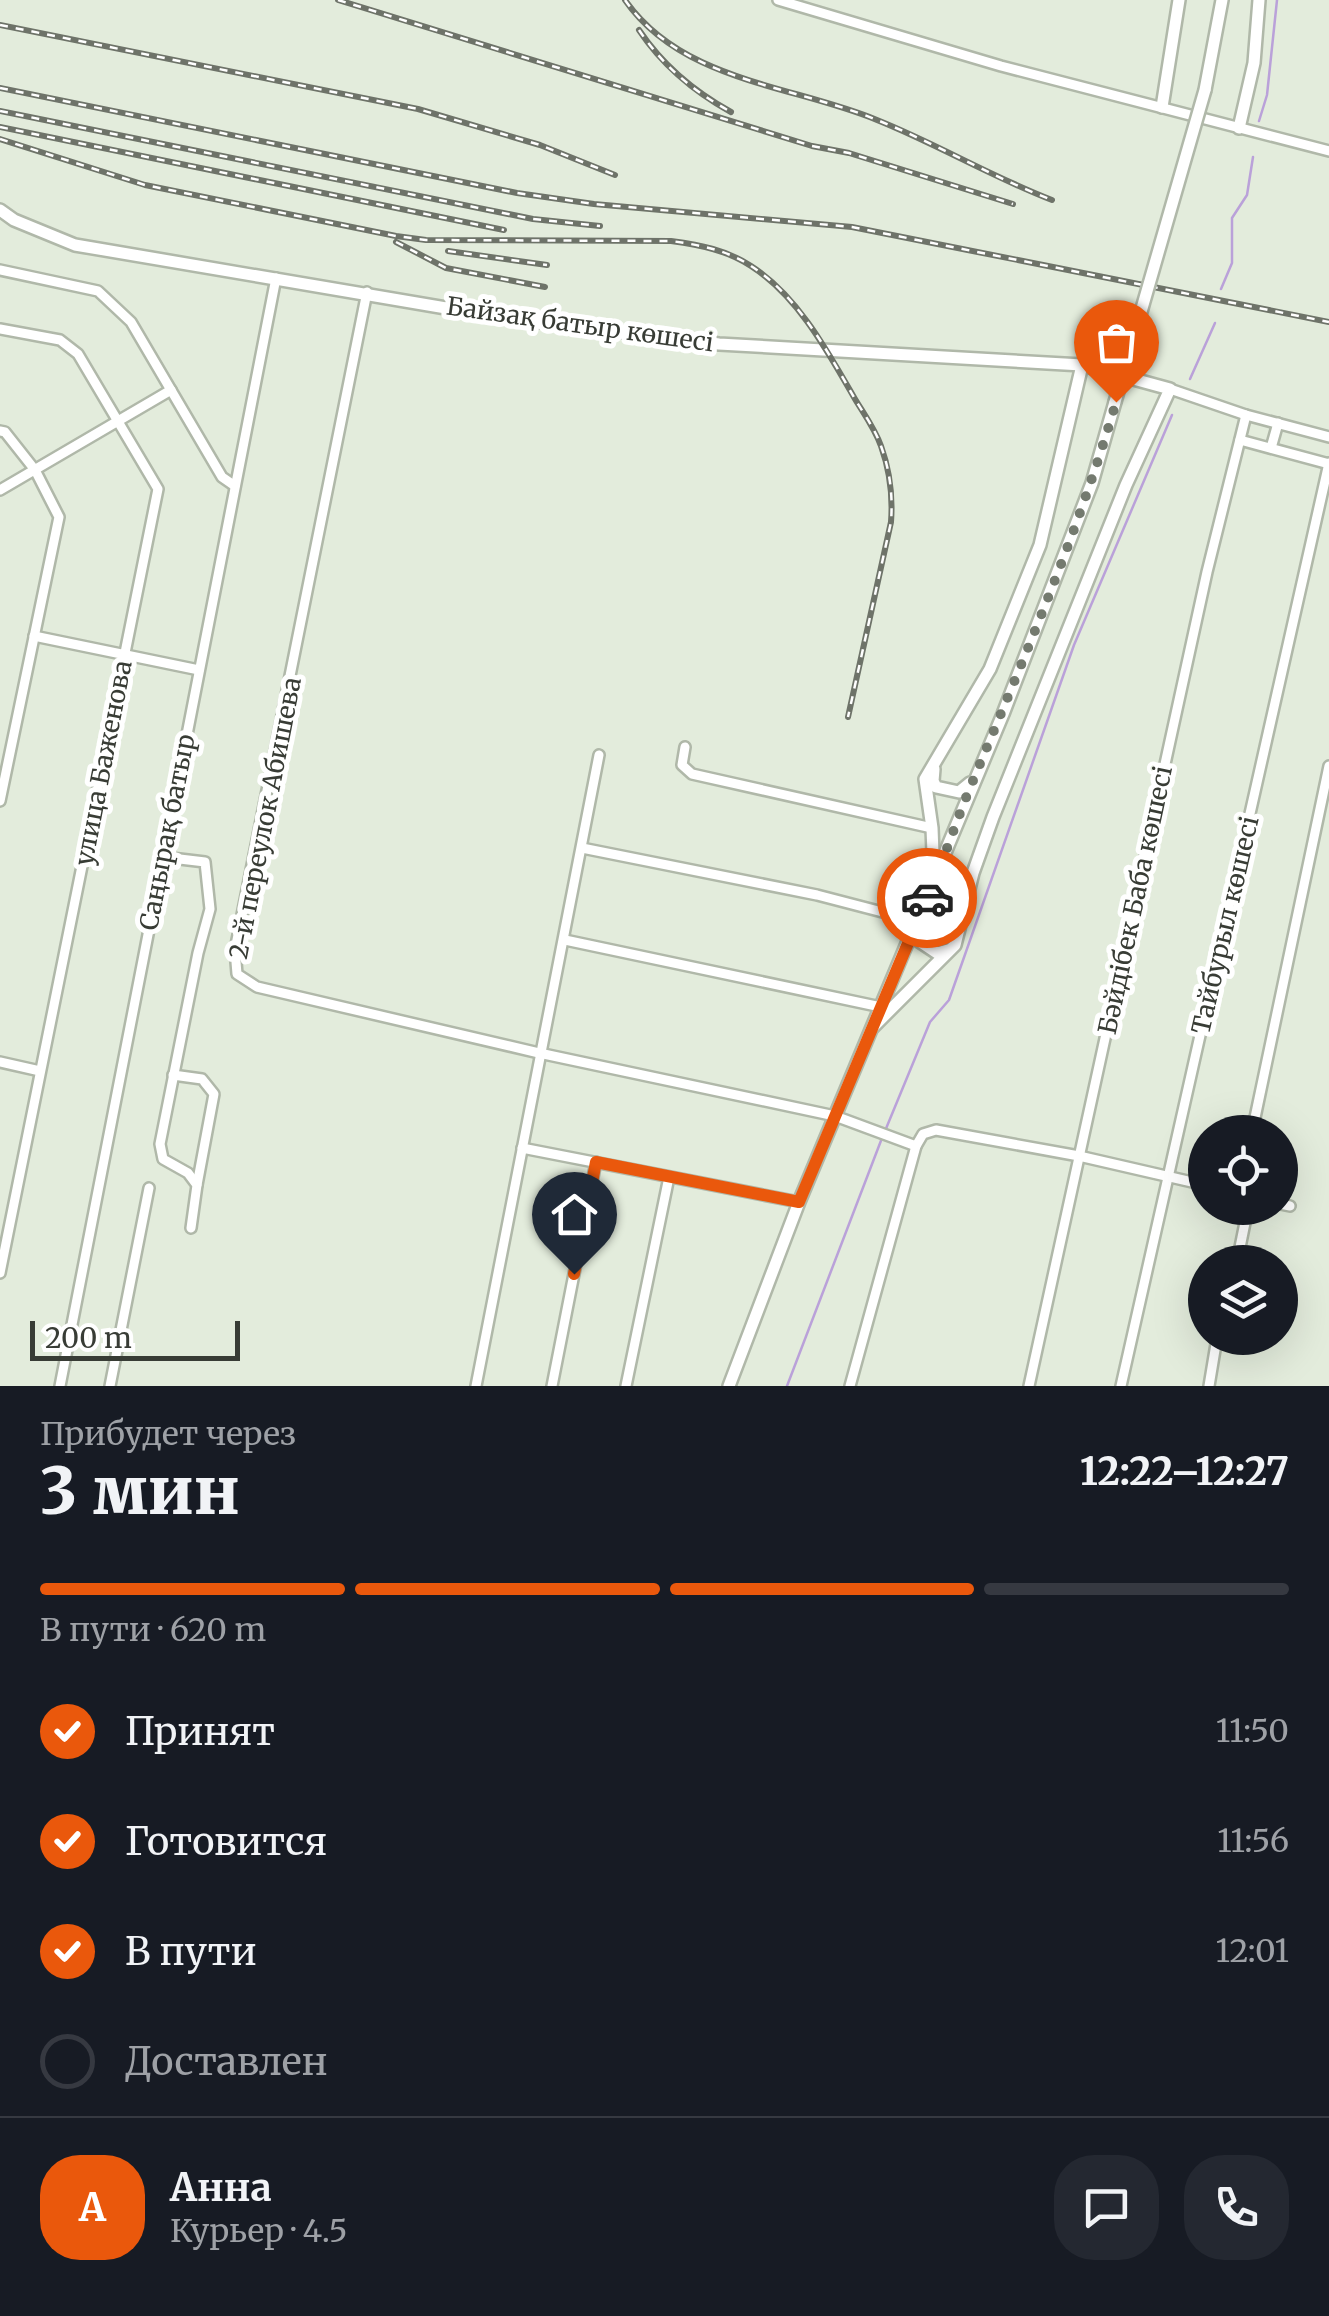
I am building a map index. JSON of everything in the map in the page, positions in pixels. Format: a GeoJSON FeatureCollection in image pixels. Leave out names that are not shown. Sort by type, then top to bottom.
{"type":"FeatureCollection","features":[{"type":"Feature","properties":{"kind":"main road"},"geometry":{"type":"LineString","coordinates":[[1162,107],[1178,0]]}},
{"type":"Feature","properties":{"kind":"main road"},"geometry":{"type":"LineString","coordinates":[[730,1386],[799,1202],[934,884],[1092,482],[1205,90],[1222,0]]}},
{"type":"Feature","properties":{"kind":"main road"},"geometry":{"type":"LineString","coordinates":[[1239,128],[1254,63],[1260,0]]}},
{"type":"Feature","properties":{"kind":"main road","name":"Байзақ батыр көшесі"},"geometry":{"type":"LineString","coordinates":[[0,210],[14,220],[76,245],[492,316],[719,344],[1082,365],[1170,389]]}},
{"type":"Feature","properties":{"kind":"main road"},"geometry":{"type":"LineString","coordinates":[[934,884],[925,779],[990,668],[1040,545],[1082,365]]}},
{"type":"Feature","properties":{"kind":"main road"},"geometry":{"type":"LineString","coordinates":[[873,1027],[955,944],[973,873],[993,817],[1126,485],[1170,389]]}},
{"type":"Feature","properties":{"kind":"main road"},"geometry":{"type":"LineString","coordinates":[[939,752],[933,772],[936,787],[959,792],[973,780]]}},
{"type":"Feature","properties":{"kind":"main road"},"geometry":{"type":"LineString","coordinates":[[919,918],[919,941],[924,948],[944,952],[955,944]]}},
{"type":"Feature","properties":{"kind":"street"},"geometry":{"type":"LineString","coordinates":[[778,0],[1001,66],[1329,151]]}},
{"type":"Feature","properties":{"kind":"street"},"geometry":{"type":"LineString","coordinates":[[0,270],[98,291],[131,322],[222,476],[235,486]]}},
{"type":"Feature","properties":{"kind":"street","name":"Саңырақ батыр"},"geometry":{"type":"LineString","coordinates":[[60,1386],[276,278]]}},
{"type":"Feature","properties":{"kind":"street","name":"2-й переулок Абишева"},"geometry":{"type":"LineString","coordinates":[[368,292],[235,950],[237,974],[256,987],[835,1116],[916,1146]]}},
{"type":"Feature","properties":{"kind":"street","name":"улица Баженова"},"geometry":{"type":"LineString","coordinates":[[0,329],[60,340],[78,354],[158,488],[0,1274]]}},
{"type":"Feature","properties":{"kind":"street"},"geometry":{"type":"LineString","coordinates":[[1170,389],[1329,437]]}},
{"type":"Feature","properties":{"kind":"street"},"geometry":{"type":"LineString","coordinates":[[0,490],[171,390]]}},
{"type":"Feature","properties":{"kind":"street","name":"Бәйдібек Баба көшесі"},"geometry":{"type":"LineString","coordinates":[[1030,1386],[1203,589],[1246,415]]}},
{"type":"Feature","properties":{"kind":"street"},"geometry":{"type":"LineString","coordinates":[[1270,448],[1278,423]]}},
{"type":"Feature","properties":{"kind":"street"},"geometry":{"type":"LineString","coordinates":[[0,431],[5,432],[34,470],[59,518],[0,801]]}},
{"type":"Feature","properties":{"kind":"street"},"geometry":{"type":"LineString","coordinates":[[1240,440],[1329,464]]}},
{"type":"Feature","properties":{"kind":"street","name":"Тайбурыл көшесі"},"geometry":{"type":"LineString","coordinates":[[1121,1386],[1329,464]]}},
{"type":"Feature","properties":{"kind":"street"},"geometry":{"type":"LineString","coordinates":[[34,636],[198,670]]}},
{"type":"Feature","properties":{"kind":"street"},"geometry":{"type":"LineString","coordinates":[[684,747],[682,765],[692,774],[932,828]]}},
{"type":"Feature","properties":{"kind":"street"},"geometry":{"type":"LineString","coordinates":[[476,1386],[599,755]]}},
{"type":"Feature","properties":{"kind":"street"},"geometry":{"type":"LineString","coordinates":[[1256,1115],[1329,766]]}},
{"type":"Feature","properties":{"kind":"street"},"geometry":{"type":"LineString","coordinates":[[582,848],[919,918]]}},
{"type":"Feature","properties":{"kind":"street"},"geometry":{"type":"LineString","coordinates":[[163,856],[205,862],[210,909],[160,1152],[163,1159],[188,1173],[198,1185]]}},
{"type":"Feature","properties":{"kind":"street"},"geometry":{"type":"LineString","coordinates":[[565,940],[881,1007]]}},
{"type":"Feature","properties":{"kind":"street"},"geometry":{"type":"LineString","coordinates":[[0,1062],[40,1071]]}},
{"type":"Feature","properties":{"kind":"street"},"geometry":{"type":"LineString","coordinates":[[174,1075],[202,1080],[214,1094],[190,1228]]}},
{"type":"Feature","properties":{"kind":"street"},"geometry":{"type":"LineString","coordinates":[[850,1386],[919,1137],[936,1130],[1188,1181]]}},
{"type":"Feature","properties":{"kind":"street"},"geometry":{"type":"LineString","coordinates":[[522,1148],[799,1202]]}},
{"type":"Feature","properties":{"kind":"street"},"geometry":{"type":"LineString","coordinates":[[552,1386],[596,1162]]}},
{"type":"Feature","properties":{"kind":"street"},"geometry":{"type":"LineString","coordinates":[[626,1386],[668,1177]]}},
{"type":"Feature","properties":{"kind":"street"},"geometry":{"type":"LineString","coordinates":[[110,1386],[149,1188]]}},
{"type":"Feature","properties":{"kind":"street"},"geometry":{"type":"LineString","coordinates":[[1210,1386],[1215,1355]]}},
{"type":"Feature","properties":{"kind":"waterway"},"geometry":{"type":"LineString","coordinates":[[1259,121],[1267,95],[1277,0]]}},
{"type":"Feature","properties":{"kind":"waterway"},"geometry":{"type":"LineString","coordinates":[[1221,289],[1232,263],[1232,218],[1247,195],[1253,157]]}},
{"type":"Feature","properties":{"kind":"waterway"},"geometry":{"type":"LineString","coordinates":[[1190,379],[1215,323]]}},
{"type":"Feature","properties":{"kind":"waterway"},"geometry":{"type":"LineString","coordinates":[[885,1131],[930,1022],[949,1000],[1074,645],[1172,415]]}},
{"type":"Feature","properties":{"kind":"waterway"},"geometry":{"type":"LineString","coordinates":[[787,1386],[882,1138]]}},
{"type":"Feature","properties":{"kind":"railway"},"geometry":{"type":"LineString","coordinates":[[338,0],[1013,204]]}},
{"type":"Feature","properties":{"kind":"railway"},"geometry":{"type":"LineString","coordinates":[[625,0],[649,27],[708,65],[877,120],[1052,200]]}},
{"type":"Feature","properties":{"kind":"railway"},"geometry":{"type":"LineString","coordinates":[[0,25],[418,109],[540,145],[615,175]]}},
{"type":"Feature","properties":{"kind":"railway"},"geometry":{"type":"LineString","coordinates":[[639,30],[680,77],[731,112]]}},
{"type":"Feature","properties":{"kind":"railway"},"geometry":{"type":"LineString","coordinates":[[0,88],[517,193],[594,204],[852,227],[1329,322]]}},
{"type":"Feature","properties":{"kind":"railway"},"geometry":{"type":"LineString","coordinates":[[0,111],[533,219],[600,226]]}},
{"type":"Feature","properties":{"kind":"railway"},"geometry":{"type":"LineString","coordinates":[[0,127],[504,230]]}},
{"type":"Feature","properties":{"kind":"railway"},"geometry":{"type":"LineString","coordinates":[[0,139],[145,185],[396,236],[426,240],[671,241],[713,249],[751,266],[783,293],[823,344],[876,434],[889,474],[891,522],[848,717]]}},
{"type":"Feature","properties":{"kind":"railway"},"geometry":{"type":"LineString","coordinates":[[396,242],[446,268],[545,287]]}},
{"type":"Feature","properties":{"kind":"railway"},"geometry":{"type":"LineString","coordinates":[[448,251],[547,265]]}},
{"type":"Feature","properties":{"kind":"way so far"},"geometry":{"type":"LineString","coordinates":[[927,898],[1092,482],[1116,402]]}},
{"type":"Feature","properties":{"kind":"route"},"geometry":{"type":"LineString","coordinates":[[574,1274],[596,1162],[799,1202],[927,898]]}}]}
